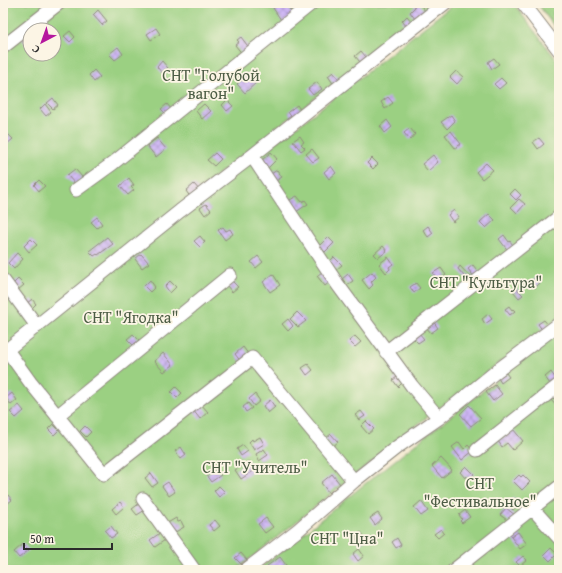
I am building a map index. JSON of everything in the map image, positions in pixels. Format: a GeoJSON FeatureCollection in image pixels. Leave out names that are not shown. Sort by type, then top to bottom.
{"type":"FeatureCollection","features":[{"type":"Feature","properties":{"kind":"street"},"geometry":{"type":"LineString","coordinates":[[3,47],[59,3]]}},
{"type":"Feature","properties":{"kind":"street"},"geometry":{"type":"LineString","coordinates":[[76,190],[118,159],[312,3]]}},
{"type":"Feature","properties":{"kind":"street"},"geometry":{"type":"LineString","coordinates":[[354,481],[252,358],[104,474],[5,352],[180,211],[445,3]]}},
{"type":"Feature","properties":{"kind":"street"},"geometry":{"type":"LineString","coordinates":[[523,3],[559,50]]}},
{"type":"Feature","properties":{"kind":"street"},"geometry":{"type":"LineString","coordinates":[[252,156],[338,285],[386,352],[439,418]]}},
{"type":"Feature","properties":{"kind":"street"},"geometry":{"type":"LineString","coordinates":[[386,352],[559,217]]}},
{"type":"Feature","properties":{"kind":"street"},"geometry":{"type":"LineString","coordinates":[[57,416],[230,275]]}},
{"type":"Feature","properties":{"kind":"street"},"geometry":{"type":"LineString","coordinates":[[3,280],[37,326]]}},
{"type":"Feature","properties":{"kind":"street"},"geometry":{"type":"LineString","coordinates":[[254,567],[354,481],[397,447],[439,418],[498,370],[559,324]]}},
{"type":"Feature","properties":{"kind":"street"},"geometry":{"type":"LineString","coordinates":[[477,450],[559,385]]}},
{"type":"Feature","properties":{"kind":"street"},"geometry":{"type":"LineString","coordinates":[[454,570],[559,487]]}},
{"type":"Feature","properties":{"kind":"street"},"geometry":{"type":"LineString","coordinates":[[142,499],[194,570]]}},
{"type":"Feature","properties":{"kind":"street"},"geometry":{"type":"LineString","coordinates":[[532,508],[559,538]]}},
{"type":"Feature","properties":{"kind":"green space"},"geometry":{"type":"Polygon","coordinates":[[[3,3],[436,3],[188,198],[289,133],[455,3],[513,3],[559,63],[559,318],[432,413],[236,570],[3,570],[3,3]]]}},
{"type":"Feature","properties":{"kind":"green space"},"geometry":{"type":"Polygon","coordinates":[[[537,3],[559,3],[559,33],[537,3]]]}},
{"type":"Feature","properties":{"kind":"green space","name":"СНТ \"Фестивальное\""},"geometry":{"type":"Polygon","coordinates":[[[559,331],[559,570],[257,570],[287,547],[559,331]]]}},
{"type":"Feature","properties":{"kind":"building"},"geometry":{"type":"Polygon","coordinates":[[[280,3],[285,3],[294,15],[283,23],[273,8],[280,3]]]}},
{"type":"Feature","properties":{"kind":"building"},"geometry":{"type":"Polygon","coordinates":[[[419,3],[425,11],[415,19],[410,12],[415,7],[414,5],[419,3]]]}},
{"type":"Feature","properties":{"kind":"building"},"geometry":{"type":"Polygon","coordinates":[[[98,10],[107,21],[102,25],[93,15],[98,10]]]}},
{"type":"Feature","properties":{"kind":"building"},"geometry":{"type":"Polygon","coordinates":[[[407,16],[413,23],[408,28],[402,21],[407,16]]]}},
{"type":"Feature","properties":{"kind":"building"},"geometry":{"type":"Polygon","coordinates":[[[156,28],[160,34],[151,40],[147,34],[156,28]]]}},
{"type":"Feature","properties":{"kind":"building"},"geometry":{"type":"Polygon","coordinates":[[[70,31],[75,37],[70,42],[64,36],[70,31]]]}},
{"type":"Feature","properties":{"kind":"building"},"geometry":{"type":"Polygon","coordinates":[[[241,37],[250,49],[243,55],[235,45],[239,42],[237,40],[241,37]]]}},
{"type":"Feature","properties":{"kind":"building"},"geometry":{"type":"Polygon","coordinates":[[[118,47],[123,54],[115,60],[109,54],[118,47]]]}},
{"type":"Feature","properties":{"kind":"building"},"geometry":{"type":"Polygon","coordinates":[[[361,51],[366,57],[360,62],[355,56],[361,51]]]}},
{"type":"Feature","properties":{"kind":"building"},"geometry":{"type":"Polygon","coordinates":[[[494,58],[499,64],[492,69],[488,62],[494,58]]]}},
{"type":"Feature","properties":{"kind":"building"},"geometry":{"type":"Polygon","coordinates":[[[162,61],[168,68],[162,73],[157,67],[162,61]]]}},
{"type":"Feature","properties":{"kind":"building"},"geometry":{"type":"Polygon","coordinates":[[[94,70],[100,77],[94,82],[89,75],[94,70]]]}},
{"type":"Feature","properties":{"kind":"building"},"geometry":{"type":"Polygon","coordinates":[[[456,71],[463,77],[457,84],[450,77],[456,71]]]}},
{"type":"Feature","properties":{"kind":"building"},"geometry":{"type":"Polygon","coordinates":[[[333,72],[340,80],[334,85],[328,76],[333,72]]]}},
{"type":"Feature","properties":{"kind":"building"},"geometry":{"type":"Polygon","coordinates":[[[248,73],[257,82],[245,93],[237,84],[248,73]]]}},
{"type":"Feature","properties":{"kind":"building"},"geometry":{"type":"Polygon","coordinates":[[[501,78],[506,83],[499,89],[494,84],[501,78]]]}},
{"type":"Feature","properties":{"kind":"building"},"geometry":{"type":"Polygon","coordinates":[[[317,82],[322,89],[313,95],[308,89],[317,82]]]}},
{"type":"Feature","properties":{"kind":"building"},"geometry":{"type":"Polygon","coordinates":[[[388,97],[393,103],[385,109],[381,102],[388,97]]]}},
{"type":"Feature","properties":{"kind":"building"},"geometry":{"type":"Polygon","coordinates":[[[53,98],[58,105],[53,109],[47,103],[53,98]]]}},
{"type":"Feature","properties":{"kind":"building"},"geometry":{"type":"Polygon","coordinates":[[[227,100],[233,106],[227,111],[222,105],[227,100]]]}},
{"type":"Feature","properties":{"kind":"building"},"geometry":{"type":"Polygon","coordinates":[[[45,104],[51,112],[46,116],[40,109],[45,104]]]}},
{"type":"Feature","properties":{"kind":"building"},"geometry":{"type":"Polygon","coordinates":[[[167,104],[172,110],[167,115],[161,109],[167,104]]]}},
{"type":"Feature","properties":{"kind":"building"},"geometry":{"type":"Polygon","coordinates":[[[204,104],[211,111],[202,119],[196,111],[204,104]]]}},
{"type":"Feature","properties":{"kind":"building"},"geometry":{"type":"Polygon","coordinates":[[[297,105],[301,111],[292,118],[288,112],[297,105]]]}},
{"type":"Feature","properties":{"kind":"building"},"geometry":{"type":"Polygon","coordinates":[[[451,115],[455,121],[447,129],[441,122],[451,115]]]}},
{"type":"Feature","properties":{"kind":"building"},"geometry":{"type":"Polygon","coordinates":[[[387,120],[392,127],[385,133],[380,126],[387,120]]]}},
{"type":"Feature","properties":{"kind":"building"},"geometry":{"type":"Polygon","coordinates":[[[410,128],[415,134],[410,140],[404,133],[410,128]]]}},
{"type":"Feature","properties":{"kind":"building"},"geometry":{"type":"Polygon","coordinates":[[[451,131],[461,144],[455,148],[445,135],[451,131]]]}},
{"type":"Feature","properties":{"kind":"building"},"geometry":{"type":"Polygon","coordinates":[[[7,133],[13,139],[7,144],[3,139],[3,136],[7,133]]]}},
{"type":"Feature","properties":{"kind":"building"},"geometry":{"type":"Polygon","coordinates":[[[300,136],[304,142],[301,144],[305,148],[301,151],[293,141],[300,136]]]}},
{"type":"Feature","properties":{"kind":"building"},"geometry":{"type":"Polygon","coordinates":[[[157,138],[166,149],[156,157],[147,146],[157,138]]]}},
{"type":"Feature","properties":{"kind":"building"},"geometry":{"type":"Polygon","coordinates":[[[539,138],[544,144],[538,149],[533,142],[539,138]]]}},
{"type":"Feature","properties":{"kind":"building"},"geometry":{"type":"Polygon","coordinates":[[[312,149],[319,158],[313,162],[306,154],[312,149]]]}},
{"type":"Feature","properties":{"kind":"building"},"geometry":{"type":"Polygon","coordinates":[[[271,152],[277,159],[268,168],[261,161],[271,152]]]}},
{"type":"Feature","properties":{"kind":"building"},"geometry":{"type":"Polygon","coordinates":[[[215,153],[221,159],[214,166],[207,160],[215,153]]]}},
{"type":"Feature","properties":{"kind":"building"},"geometry":{"type":"Polygon","coordinates":[[[433,155],[438,162],[428,171],[422,164],[433,155]]]}},
{"type":"Feature","properties":{"kind":"building"},"geometry":{"type":"Polygon","coordinates":[[[372,158],[378,164],[373,169],[367,163],[372,158]]]}},
{"type":"Feature","properties":{"kind":"building"},"geometry":{"type":"Polygon","coordinates":[[[486,163],[493,170],[482,179],[476,172],[486,163]]]}},
{"type":"Feature","properties":{"kind":"building"},"geometry":{"type":"Polygon","coordinates":[[[331,166],[336,173],[329,179],[324,172],[331,166]]]}},
{"type":"Feature","properties":{"kind":"building"},"geometry":{"type":"Polygon","coordinates":[[[75,169],[83,178],[75,184],[67,175],[75,169]]]}},
{"type":"Feature","properties":{"kind":"building"},"geometry":{"type":"Polygon","coordinates":[[[277,170],[282,177],[276,181],[271,174],[277,170]]]}},
{"type":"Feature","properties":{"kind":"building"},"geometry":{"type":"Polygon","coordinates":[[[129,178],[134,185],[131,187],[134,190],[128,195],[120,186],[129,178]]]}},
{"type":"Feature","properties":{"kind":"building"},"geometry":{"type":"Polygon","coordinates":[[[39,180],[45,186],[39,191],[34,185],[39,180]]]}},
{"type":"Feature","properties":{"kind":"building"},"geometry":{"type":"Polygon","coordinates":[[[194,184],[200,191],[191,198],[186,191],[194,184]]]}},
{"type":"Feature","properties":{"kind":"building"},"geometry":{"type":"Polygon","coordinates":[[[515,189],[521,195],[516,200],[510,194],[515,189]]]}},
{"type":"Feature","properties":{"kind":"building"},"geometry":{"type":"Polygon","coordinates":[[[297,196],[302,202],[305,200],[308,204],[296,212],[288,201],[297,196]]]}},
{"type":"Feature","properties":{"kind":"building"},"geometry":{"type":"Polygon","coordinates":[[[519,199],[525,204],[517,213],[511,207],[519,199]]]}},
{"type":"Feature","properties":{"kind":"building"},"geometry":{"type":"Polygon","coordinates":[[[206,204],[211,210],[205,215],[200,208],[206,204]]]}},
{"type":"Feature","properties":{"kind":"building"},"geometry":{"type":"Polygon","coordinates":[[[454,210],[459,217],[453,222],[448,215],[454,210]]]}},
{"type":"Feature","properties":{"kind":"building"},"geometry":{"type":"Polygon","coordinates":[[[489,214],[495,220],[486,228],[480,222],[489,214]]]}},
{"type":"Feature","properties":{"kind":"building"},"geometry":{"type":"Polygon","coordinates":[[[97,217],[102,224],[97,228],[91,222],[97,217]]]}},
{"type":"Feature","properties":{"kind":"building"},"geometry":{"type":"Polygon","coordinates":[[[428,226],[433,233],[428,237],[423,230],[428,226]]]}},
{"type":"Feature","properties":{"kind":"building"},"geometry":{"type":"Polygon","coordinates":[[[223,227],[226,231],[230,229],[233,234],[225,240],[218,230],[223,227]]]}},
{"type":"Feature","properties":{"kind":"building"},"geometry":{"type":"Polygon","coordinates":[[[504,235],[515,248],[509,252],[499,239],[504,235]]]}},
{"type":"Feature","properties":{"kind":"building"},"geometry":{"type":"Polygon","coordinates":[[[200,236],[205,242],[200,247],[194,241],[200,236]]]}},
{"type":"Feature","properties":{"kind":"building"},"geometry":{"type":"Polygon","coordinates":[[[107,237],[113,244],[98,255],[97,254],[94,256],[89,251],[107,237]]]}},
{"type":"Feature","properties":{"kind":"building"},"geometry":{"type":"Polygon","coordinates":[[[328,237],[334,243],[325,252],[319,246],[328,237]]]}},
{"type":"Feature","properties":{"kind":"building"},"geometry":{"type":"Polygon","coordinates":[[[31,239],[37,245],[29,252],[24,246],[31,239]]]}},
{"type":"Feature","properties":{"kind":"building"},"geometry":{"type":"Polygon","coordinates":[[[383,246],[387,251],[378,258],[374,254],[383,246]]]}},
{"type":"Feature","properties":{"kind":"building"},"geometry":{"type":"Polygon","coordinates":[[[17,253],[23,259],[14,269],[8,263],[17,253]]]}},
{"type":"Feature","properties":{"kind":"building"},"geometry":{"type":"Polygon","coordinates":[[[141,254],[149,263],[142,268],[135,259],[141,254]]]}},
{"type":"Feature","properties":{"kind":"building"},"geometry":{"type":"Polygon","coordinates":[[[258,256],[263,262],[256,268],[251,262],[258,256]]]}},
{"type":"Feature","properties":{"kind":"building"},"geometry":{"type":"Polygon","coordinates":[[[334,257],[342,265],[336,270],[329,262],[334,257]]]}},
{"type":"Feature","properties":{"kind":"building"},"geometry":{"type":"Polygon","coordinates":[[[388,257],[393,264],[389,267],[390,269],[386,273],[379,264],[388,257]]]}},
{"type":"Feature","properties":{"kind":"building"},"geometry":{"type":"Polygon","coordinates":[[[473,265],[480,274],[475,278],[468,269],[473,265]]]}},
{"type":"Feature","properties":{"kind":"building"},"geometry":{"type":"Polygon","coordinates":[[[460,266],[473,280],[470,283],[458,269],[460,266]]]}},
{"type":"Feature","properties":{"kind":"building"},"geometry":{"type":"Polygon","coordinates":[[[441,268],[446,275],[438,281],[433,273],[441,268]]]}},
{"type":"Feature","properties":{"kind":"building"},"geometry":{"type":"Polygon","coordinates":[[[323,271],[331,281],[325,286],[317,276],[323,271]]]}},
{"type":"Feature","properties":{"kind":"building"},"geometry":{"type":"Polygon","coordinates":[[[372,272],[376,277],[371,282],[373,285],[369,289],[362,280],[372,272]]]}},
{"type":"Feature","properties":{"kind":"building"},"geometry":{"type":"Polygon","coordinates":[[[273,274],[280,285],[270,292],[263,282],[273,274]]]}},
{"type":"Feature","properties":{"kind":"building"},"geometry":{"type":"Polygon","coordinates":[[[348,274],[353,281],[347,285],[342,279],[348,274]]]}},
{"type":"Feature","properties":{"kind":"building"},"geometry":{"type":"Polygon","coordinates":[[[537,277],[541,282],[535,288],[530,283],[537,277]]]}},
{"type":"Feature","properties":{"kind":"building"},"geometry":{"type":"Polygon","coordinates":[[[18,279],[24,285],[18,290],[13,284],[18,279]]]}},
{"type":"Feature","properties":{"kind":"building"},"geometry":{"type":"Polygon","coordinates":[[[150,280],[155,287],[150,292],[144,286],[150,280]]]}},
{"type":"Feature","properties":{"kind":"building"},"geometry":{"type":"Polygon","coordinates":[[[170,281],[176,287],[170,293],[165,286],[170,281]]]}},
{"type":"Feature","properties":{"kind":"building"},"geometry":{"type":"Polygon","coordinates":[[[232,281],[238,287],[232,292],[227,286],[232,281]]]}},
{"type":"Feature","properties":{"kind":"building"},"geometry":{"type":"Polygon","coordinates":[[[416,283],[420,288],[414,293],[410,287],[416,283]]]}},
{"type":"Feature","properties":{"kind":"building"},"geometry":{"type":"Polygon","coordinates":[[[516,288],[523,295],[519,298],[513,291],[516,288]]]}},
{"type":"Feature","properties":{"kind":"building"},"geometry":{"type":"Polygon","coordinates":[[[32,299],[36,304],[30,310],[25,305],[32,299]]]}},
{"type":"Feature","properties":{"kind":"building"},"geometry":{"type":"Polygon","coordinates":[[[509,306],[515,311],[510,315],[505,309],[509,306]]]}},
{"type":"Feature","properties":{"kind":"building"},"geometry":{"type":"Polygon","coordinates":[[[297,312],[306,321],[298,327],[290,319],[297,312]]]}},
{"type":"Feature","properties":{"kind":"building"},"geometry":{"type":"Polygon","coordinates":[[[488,314],[492,319],[485,324],[482,319],[488,314]]]}},
{"type":"Feature","properties":{"kind":"building"},"geometry":{"type":"Polygon","coordinates":[[[288,319],[293,326],[288,331],[282,324],[288,319]]]}},
{"type":"Feature","properties":{"kind":"building"},"geometry":{"type":"Polygon","coordinates":[[[544,320],[549,326],[543,331],[538,324],[544,320]]]}},
{"type":"Feature","properties":{"kind":"building"},"geometry":{"type":"Polygon","coordinates":[[[433,321],[438,328],[431,333],[426,327],[433,321]]]}},
{"type":"Feature","properties":{"kind":"building"},"geometry":{"type":"Polygon","coordinates":[[[419,333],[424,339],[418,343],[413,338],[419,333]]]}},
{"type":"Feature","properties":{"kind":"building"},"geometry":{"type":"Polygon","coordinates":[[[133,334],[139,340],[133,345],[127,339],[133,334]]]}},
{"type":"Feature","properties":{"kind":"building"},"geometry":{"type":"Polygon","coordinates":[[[355,336],[361,342],[355,347],[349,341],[355,336]]]}},
{"type":"Feature","properties":{"kind":"building"},"geometry":{"type":"Polygon","coordinates":[[[243,347],[249,355],[241,362],[235,354],[243,347]]]}},
{"type":"Feature","properties":{"kind":"building"},"geometry":{"type":"Polygon","coordinates":[[[163,353],[173,365],[164,372],[154,361],[163,353]]]}},
{"type":"Feature","properties":{"kind":"building"},"geometry":{"type":"Polygon","coordinates":[[[308,364],[313,370],[307,375],[302,368],[308,364]]]}},
{"type":"Feature","properties":{"kind":"building"},"geometry":{"type":"Polygon","coordinates":[[[551,372],[556,379],[550,384],[545,377],[551,372]]]}},
{"type":"Feature","properties":{"kind":"building"},"geometry":{"type":"Polygon","coordinates":[[[506,373],[509,377],[501,383],[498,378],[506,373]]]}},
{"type":"Feature","properties":{"kind":"building"},"geometry":{"type":"Polygon","coordinates":[[[397,377],[402,383],[398,387],[393,380],[397,377]]]}},
{"type":"Feature","properties":{"kind":"building"},"geometry":{"type":"Polygon","coordinates":[[[495,385],[502,394],[493,401],[486,392],[495,385]]]}},
{"type":"Feature","properties":{"kind":"building"},"geometry":{"type":"Polygon","coordinates":[[[176,387],[182,393],[177,398],[171,392],[176,387]]]}},
{"type":"Feature","properties":{"kind":"building"},"geometry":{"type":"Polygon","coordinates":[[[12,393],[17,400],[11,405],[6,398],[12,393]]]}},
{"type":"Feature","properties":{"kind":"building"},"geometry":{"type":"Polygon","coordinates":[[[255,394],[260,401],[254,406],[249,399],[255,394]]]}},
{"type":"Feature","properties":{"kind":"building"},"geometry":{"type":"Polygon","coordinates":[[[557,396],[559,398],[559,409],[551,400],[557,396]]]}},
{"type":"Feature","properties":{"kind":"building"},"geometry":{"type":"Polygon","coordinates":[[[270,400],[275,407],[268,413],[263,406],[270,400]]]}},
{"type":"Feature","properties":{"kind":"building"},"geometry":{"type":"Polygon","coordinates":[[[248,403],[252,408],[246,412],[243,407],[248,403]]]}},
{"type":"Feature","properties":{"kind":"building"},"geometry":{"type":"Polygon","coordinates":[[[201,404],[208,412],[200,419],[193,410],[201,404]]]}},
{"type":"Feature","properties":{"kind":"building"},"geometry":{"type":"Polygon","coordinates":[[[19,405],[24,411],[16,418],[10,412],[19,405]]]}},
{"type":"Feature","properties":{"kind":"building"},"geometry":{"type":"Polygon","coordinates":[[[469,405],[481,418],[471,426],[460,414],[469,405]]]}},
{"type":"Feature","properties":{"kind":"building"},"geometry":{"type":"Polygon","coordinates":[[[361,411],[365,416],[359,420],[355,415],[361,411]]]}},
{"type":"Feature","properties":{"kind":"building"},"geometry":{"type":"Polygon","coordinates":[[[366,421],[374,429],[368,434],[361,426],[366,421]]]}},
{"type":"Feature","properties":{"kind":"building"},"geometry":{"type":"Polygon","coordinates":[[[53,424],[59,430],[54,435],[48,429],[53,424]]]}},
{"type":"Feature","properties":{"kind":"building"},"geometry":{"type":"Polygon","coordinates":[[[85,426],[91,432],[86,437],[80,431],[85,426]]]}},
{"type":"Feature","properties":{"kind":"building"},"geometry":{"type":"Polygon","coordinates":[[[513,429],[523,441],[513,450],[507,443],[502,447],[498,441],[513,429]]]}},
{"type":"Feature","properties":{"kind":"building"},"geometry":{"type":"Polygon","coordinates":[[[331,434],[338,442],[332,447],[325,439],[331,434]]]}},
{"type":"Feature","properties":{"kind":"building"},"geometry":{"type":"Polygon","coordinates":[[[260,437],[264,444],[254,450],[249,442],[252,439],[253,441],[260,437]]]}},
{"type":"Feature","properties":{"kind":"building"},"geometry":{"type":"Polygon","coordinates":[[[459,442],[464,449],[468,445],[473,451],[462,460],[452,447],[459,442]]]}},
{"type":"Feature","properties":{"kind":"building"},"geometry":{"type":"Polygon","coordinates":[[[243,445],[248,451],[241,456],[237,449],[243,445]]]}},
{"type":"Feature","properties":{"kind":"building"},"geometry":{"type":"Polygon","coordinates":[[[181,447],[186,455],[181,459],[175,451],[181,447]]]}},
{"type":"Feature","properties":{"kind":"building"},"geometry":{"type":"Polygon","coordinates":[[[264,449],[268,455],[259,461],[256,454],[264,449]]]}},
{"type":"Feature","properties":{"kind":"building"},"geometry":{"type":"Polygon","coordinates":[[[441,458],[452,470],[442,478],[432,466],[441,458]]]}},
{"type":"Feature","properties":{"kind":"building"},"geometry":{"type":"Polygon","coordinates":[[[249,461],[255,470],[241,479],[235,470],[249,461]]]}},
{"type":"Feature","properties":{"kind":"building"},"geometry":{"type":"Polygon","coordinates":[[[466,466],[474,474],[469,479],[466,476],[465,478],[460,472],[466,466]]]}},
{"type":"Feature","properties":{"kind":"building"},"geometry":{"type":"Polygon","coordinates":[[[215,468],[221,475],[211,482],[206,475],[215,468]]]}},
{"type":"Feature","properties":{"kind":"building"},"geometry":{"type":"Polygon","coordinates":[[[151,473],[158,483],[152,487],[145,478],[151,473]]]}},
{"type":"Feature","properties":{"kind":"building"},"geometry":{"type":"Polygon","coordinates":[[[332,474],[340,484],[329,493],[321,483],[332,474]]]}},
{"type":"Feature","properties":{"kind":"building"},"geometry":{"type":"Polygon","coordinates":[[[519,475],[521,477],[523,475],[530,482],[522,490],[513,481],[519,475]]]}},
{"type":"Feature","properties":{"kind":"building"},"geometry":{"type":"Polygon","coordinates":[[[168,482],[175,492],[169,496],[162,486],[168,482]]]}},
{"type":"Feature","properties":{"kind":"building"},"geometry":{"type":"Polygon","coordinates":[[[219,486],[225,492],[219,497],[214,491],[219,486]]]}},
{"type":"Feature","properties":{"kind":"building"},"geometry":{"type":"Polygon","coordinates":[[[8,495],[12,500],[3,507],[3,499],[8,495]]]}},
{"type":"Feature","properties":{"kind":"building"},"geometry":{"type":"Polygon","coordinates":[[[513,498],[520,504],[513,510],[507,504],[513,498]]]}},
{"type":"Feature","properties":{"kind":"building"},"geometry":{"type":"Polygon","coordinates":[[[421,501],[428,511],[421,516],[414,507],[421,501]]]}},
{"type":"Feature","properties":{"kind":"building"},"geometry":{"type":"Polygon","coordinates":[[[120,502],[124,507],[116,514],[112,509],[120,502]]]}},
{"type":"Feature","properties":{"kind":"building"},"geometry":{"type":"Polygon","coordinates":[[[140,503],[145,510],[137,515],[132,509],[140,503]]]}},
{"type":"Feature","properties":{"kind":"building"},"geometry":{"type":"Polygon","coordinates":[[[506,508],[515,515],[510,522],[500,515],[506,508]]]}},
{"type":"Feature","properties":{"kind":"building"},"geometry":{"type":"Polygon","coordinates":[[[465,510],[470,517],[462,523],[460,521],[462,519],[459,515],[465,510]]]}},
{"type":"Feature","properties":{"kind":"building"},"geometry":{"type":"Polygon","coordinates":[[[378,513],[382,519],[375,525],[370,518],[378,513]]]}},
{"type":"Feature","properties":{"kind":"building"},"geometry":{"type":"Polygon","coordinates":[[[176,518],[178,522],[181,521],[184,527],[172,534],[166,524],[176,518]]]}},
{"type":"Feature","properties":{"kind":"building"},"geometry":{"type":"Polygon","coordinates":[[[266,518],[273,527],[265,533],[258,524],[266,518]]]}},
{"type":"Feature","properties":{"kind":"building"},"geometry":{"type":"Polygon","coordinates":[[[215,520],[220,526],[214,531],[209,525],[215,520]]]}},
{"type":"Feature","properties":{"kind":"building"},"geometry":{"type":"Polygon","coordinates":[[[111,526],[117,534],[111,538],[105,531],[111,526]]]}},
{"type":"Feature","properties":{"kind":"building"},"geometry":{"type":"Polygon","coordinates":[[[441,529],[444,533],[438,538],[434,534],[441,529]]]}},
{"type":"Feature","properties":{"kind":"building"},"geometry":{"type":"Polygon","coordinates":[[[361,532],[366,539],[360,544],[355,537],[361,532]]]}},
{"type":"Feature","properties":{"kind":"building"},"geometry":{"type":"Polygon","coordinates":[[[518,532],[527,544],[520,549],[511,537],[518,532]]]}},
{"type":"Feature","properties":{"kind":"building"},"geometry":{"type":"Polygon","coordinates":[[[160,533],[165,540],[155,547],[150,540],[160,533]]]}},
{"type":"Feature","properties":{"kind":"building"},"geometry":{"type":"Polygon","coordinates":[[[397,538],[401,545],[396,548],[392,542],[397,538]]]}},
{"type":"Feature","properties":{"kind":"building"},"geometry":{"type":"Polygon","coordinates":[[[23,544],[29,550],[19,558],[14,552],[23,544]]]}},
{"type":"Feature","properties":{"kind":"building"},"geometry":{"type":"Polygon","coordinates":[[[551,548],[557,554],[550,561],[544,555],[551,548]]]}},
{"type":"Feature","properties":{"kind":"building"},"geometry":{"type":"Polygon","coordinates":[[[359,549],[364,556],[358,561],[353,554],[359,549]]]}},
{"type":"Feature","properties":{"kind":"building"},"geometry":{"type":"Polygon","coordinates":[[[241,553],[247,560],[241,564],[235,558],[241,553]]]}},
{"type":"Feature","properties":{"kind":"building"},"geometry":{"type":"Polygon","coordinates":[[[523,556],[527,560],[520,566],[516,562],[523,556]]]}},
{"type":"Feature","properties":{"kind":"building"},"geometry":{"type":"Polygon","coordinates":[[[280,557],[286,565],[280,570],[270,570],[267,566],[280,557]]]}},
{"type":"Feature","properties":{"kind":"park label","name":"СНТ \"Голубой вагон\""},"geometry":{"type":"Point","coordinates":[211,84]}},
{"type":"Feature","properties":{"kind":"park label","name":"СНТ \"Культура\""},"geometry":{"type":"Point","coordinates":[486,282]}},
{"type":"Feature","properties":{"kind":"park label","name":"СНТ \"Ягодка\""},"geometry":{"type":"Point","coordinates":[131,317]}},
{"type":"Feature","properties":{"kind":"park label","name":"СНТ \"Учитель\""},"geometry":{"type":"Point","coordinates":[255,467]}},
{"type":"Feature","properties":{"kind":"park label","name":"СНТ \"Цна\""},"geometry":{"type":"Point","coordinates":[347,538]}}]}
